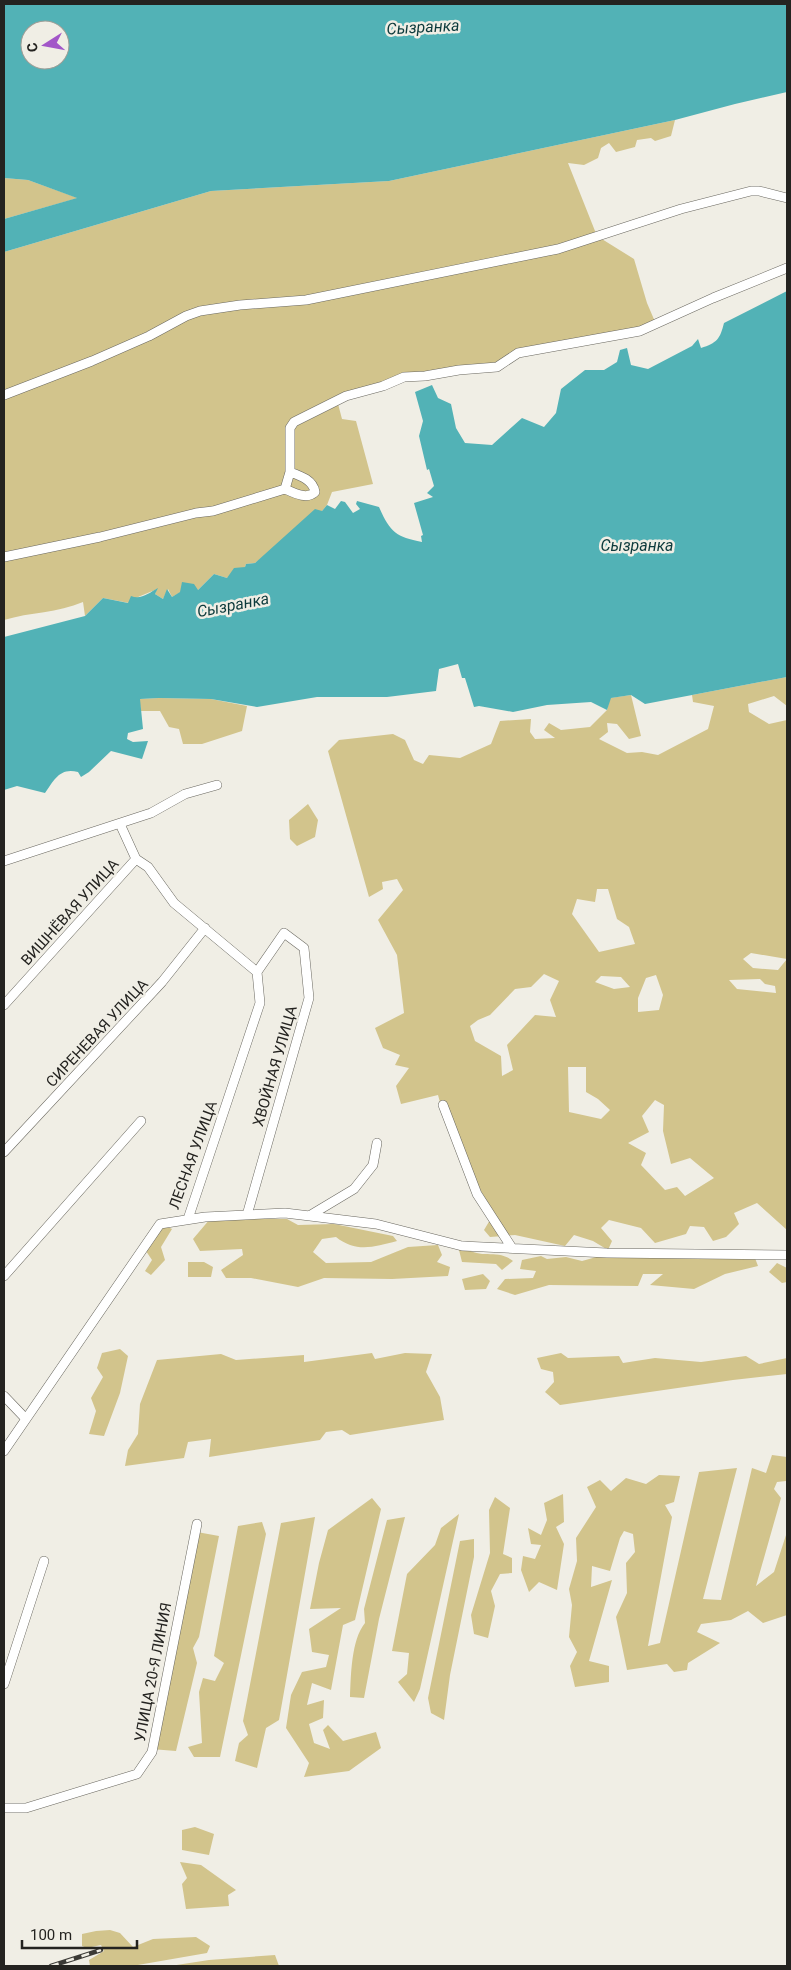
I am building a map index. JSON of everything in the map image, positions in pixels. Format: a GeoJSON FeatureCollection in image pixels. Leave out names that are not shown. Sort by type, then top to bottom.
{"type":"FeatureCollection","features":[{"type":"Feature","properties":{"kind":"street"},"geometry":{"type":"LineString","coordinates":[[4,395],[92,361],[200,311],[240,305],[306,300],[558,249],[681,209],[750,191],[759,191],[787,198]]}},
{"type":"Feature","properties":{"kind":"street"},"geometry":{"type":"LineString","coordinates":[[285,489],[290,472],[290,428],[294,422],[346,396],[383,386],[404,377],[497,367],[518,353],[640,332],[713,298],[787,268]]}},
{"type":"Feature","properties":{"kind":"street"},"geometry":{"type":"LineString","coordinates":[[4,557],[100,537],[196,513],[213,511],[285,489],[305,496],[316,492],[309,481],[290,472]]}},
{"type":"Feature","properties":{"kind":"street"},"geometry":{"type":"LineString","coordinates":[[4,862],[151,814],[185,794],[218,785]]}},
{"type":"Feature","properties":{"kind":"street"},"geometry":{"type":"LineString","coordinates":[[120,824],[136,859],[148,867],[174,903],[258,972]]}},
{"type":"Feature","properties":{"kind":"street","name":"ВИШНЁВАЯ УЛИЦА"},"geometry":{"type":"LineString","coordinates":[[4,1005],[136,859]]}},
{"type":"Feature","properties":{"kind":"street","name":"СИРЕНЕВАЯ УЛИЦА"},"geometry":{"type":"LineString","coordinates":[[4,1152],[162,982],[205,928]]}},
{"type":"Feature","properties":{"kind":"street","name":"ХВОЙНАЯ УЛИЦА"},"geometry":{"type":"LineString","coordinates":[[247,1215],[309,998],[304,948],[284,933],[258,972]]}},
{"type":"Feature","properties":{"kind":"street","name":"ЛЕСНАЯ УЛИЦА"},"geometry":{"type":"LineString","coordinates":[[4,1452],[160,1224],[188,1219],[260,1003],[258,972]]}},
{"type":"Feature","properties":{"kind":"street"},"geometry":{"type":"LineString","coordinates":[[443,1105],[476,1194],[512,1248]]}},
{"type":"Feature","properties":{"kind":"street"},"geometry":{"type":"LineString","coordinates":[[4,1276],[141,1121]]}},
{"type":"Feature","properties":{"kind":"street"},"geometry":{"type":"LineString","coordinates":[[309,1216],[354,1189],[373,1165],[377,1143]]}},
{"type":"Feature","properties":{"kind":"street"},"geometry":{"type":"LineString","coordinates":[[188,1219],[285,1213],[376,1224],[462,1246],[617,1253],[787,1255]]}},
{"type":"Feature","properties":{"kind":"street"},"geometry":{"type":"LineString","coordinates":[[4,1396],[26,1419]]}},
{"type":"Feature","properties":{"kind":"street","name":"УЛИЦА 20-Я ЛИНИЯ"},"geometry":{"type":"LineString","coordinates":[[4,1808],[26,1808],[137,1774],[152,1752],[197,1524]]}},
{"type":"Feature","properties":{"kind":"street"},"geometry":{"type":"LineString","coordinates":[[4,1684],[44,1561]]}},
{"type":"Feature","properties":{"kind":"shaded area"},"geometry":{"type":"Polygon","coordinates":[[[675,120],[671,136],[655,141],[651,138],[637,140],[635,147],[616,152],[609,143],[601,148],[598,158],[584,165],[568,163],[597,236],[634,259],[647,303],[656,324],[518,353],[497,367],[404,377],[337,400],[342,419],[356,421],[373,484],[332,492],[327,505],[322,511],[255,563],[246,564],[245,567],[227,578],[214,574],[198,590],[181,592],[172,597],[168,589],[163,599],[155,594],[157,589],[129,603],[103,598],[85,616],[83,602],[73,606],[4,620],[4,252],[211,191],[389,181],[675,120]]]}},
{"type":"Feature","properties":{"kind":"shaded area"},"geometry":{"type":"Polygon","coordinates":[[[4,178],[28,180],[78,198],[4,219],[4,178]]]}},
{"type":"Feature","properties":{"kind":"shaded area"},"geometry":{"type":"Polygon","coordinates":[[[787,677],[787,706],[774,696],[748,704],[749,712],[769,724],[787,720],[787,959],[787,1230],[757,1203],[734,1213],[739,1224],[726,1237],[713,1241],[704,1227],[690,1226],[686,1234],[655,1243],[641,1228],[609,1220],[601,1228],[612,1241],[608,1250],[593,1241],[574,1235],[565,1246],[515,1235],[490,1237],[484,1230],[493,1215],[444,1117],[438,1095],[401,1104],[396,1086],[409,1068],[395,1065],[400,1055],[383,1048],[375,1028],[404,1013],[397,955],[378,920],[403,890],[397,879],[382,882],[383,889],[369,897],[328,751],[339,740],[393,734],[405,740],[414,760],[423,764],[429,755],[460,758],[491,744],[500,721],[531,719],[530,732],[535,739],[555,738],[544,730],[549,723],[561,730],[590,727],[607,710],[610,698],[631,695],[641,736],[629,739],[617,724],[607,723],[608,732],[599,739],[627,753],[642,752],[658,755],[708,729],[714,706],[693,702],[692,695],[787,677]],[[597,889],[595,902],[577,899],[572,914],[599,952],[635,944],[629,927],[617,919],[608,889],[597,889]],[[751,953],[743,959],[753,968],[778,970],[787,959],[751,953]],[[544,974],[531,987],[515,989],[490,1015],[470,1026],[475,1041],[501,1056],[502,1076],[513,1070],[507,1045],[535,1015],[556,1017],[550,1000],[559,981],[544,974]],[[656,975],[646,978],[638,998],[638,1012],[659,1010],[663,995],[656,975]],[[601,976],[595,982],[614,989],[630,987],[621,977],[601,976]],[[760,979],[729,980],[737,989],[776,993],[775,986],[765,984],[760,979]],[[568,1067],[569,1112],[601,1119],[610,1110],[598,1099],[586,1092],[586,1067],[568,1067]],[[655,1100],[642,1116],[649,1132],[628,1143],[646,1153],[641,1165],[665,1190],[677,1187],[685,1196],[714,1178],[690,1158],[671,1164],[663,1131],[664,1105],[655,1100]]]}},
{"type":"Feature","properties":{"kind":"shaded area"},"geometry":{"type":"Polygon","coordinates":[[[139,699],[211,699],[247,706],[242,731],[202,744],[183,744],[179,729],[169,727],[160,711],[141,711],[139,699]]]}},
{"type":"Feature","properties":{"kind":"shaded area"},"geometry":{"type":"Polygon","coordinates":[[[308,804],[318,820],[315,837],[297,846],[290,839],[289,820],[308,804]]]}},
{"type":"Feature","properties":{"kind":"shaded area"},"geometry":{"type":"Polygon","coordinates":[[[210,1219],[287,1219],[298,1225],[334,1224],[393,1236],[397,1241],[381,1245],[358,1247],[343,1242],[336,1237],[322,1239],[313,1252],[326,1263],[371,1262],[408,1247],[438,1245],[442,1255],[437,1262],[450,1267],[448,1276],[392,1279],[324,1278],[298,1287],[251,1278],[226,1278],[221,1270],[243,1255],[242,1249],[200,1251],[193,1239],[210,1219]]]}},
{"type":"Feature","properties":{"kind":"shaded area"},"geometry":{"type":"Polygon","coordinates":[[[164,1225],[172,1229],[161,1247],[165,1260],[151,1275],[145,1271],[152,1260],[146,1251],[164,1225]]]}},
{"type":"Feature","properties":{"kind":"shaded area"},"geometry":{"type":"Polygon","coordinates":[[[466,1248],[477,1253],[501,1255],[513,1261],[502,1270],[496,1264],[462,1262],[459,1250],[466,1248]]]}},
{"type":"Feature","properties":{"kind":"shaded area"},"geometry":{"type":"Polygon","coordinates":[[[541,1256],[547,1259],[566,1257],[582,1261],[600,1256],[755,1258],[758,1266],[725,1274],[694,1289],[650,1285],[663,1274],[643,1274],[638,1286],[549,1285],[515,1295],[497,1289],[505,1279],[533,1278],[536,1271],[520,1269],[522,1260],[541,1256]]]}},
{"type":"Feature","properties":{"kind":"shaded area"},"geometry":{"type":"Polygon","coordinates":[[[188,1262],[204,1262],[213,1267],[211,1277],[188,1277],[188,1262]]]}},
{"type":"Feature","properties":{"kind":"shaded area"},"geometry":{"type":"Polygon","coordinates":[[[777,1263],[787,1268],[787,1282],[782,1283],[769,1272],[777,1263]]]}},
{"type":"Feature","properties":{"kind":"shaded area"},"geometry":{"type":"Polygon","coordinates":[[[483,1274],[490,1281],[486,1289],[465,1290],[462,1279],[483,1274]]]}},
{"type":"Feature","properties":{"kind":"shaded area"},"geometry":{"type":"Polygon","coordinates":[[[120,1349],[128,1356],[120,1393],[104,1436],[89,1434],[96,1411],[91,1398],[103,1377],[97,1368],[102,1353],[120,1349]]]}},
{"type":"Feature","properties":{"kind":"shaded area"},"geometry":{"type":"Polygon","coordinates":[[[372,1353],[375,1359],[405,1353],[432,1354],[426,1372],[440,1397],[444,1420],[350,1435],[342,1430],[326,1432],[320,1440],[209,1457],[211,1439],[188,1442],[184,1458],[125,1466],[128,1450],[138,1434],[140,1404],[157,1360],[221,1354],[236,1360],[304,1355],[304,1362],[372,1353]]]}},
{"type":"Feature","properties":{"kind":"shaded area"},"geometry":{"type":"Polygon","coordinates":[[[561,1353],[568,1358],[619,1356],[623,1363],[655,1358],[701,1362],[746,1356],[759,1364],[787,1358],[787,1374],[560,1405],[545,1392],[554,1382],[553,1372],[541,1369],[537,1358],[561,1353]]]}},
{"type":"Feature","properties":{"kind":"shaded area"},"geometry":{"type":"Polygon","coordinates":[[[772,1455],[787,1457],[786,1481],[777,1482],[774,1489],[781,1498],[756,1586],[774,1572],[787,1532],[787,1615],[763,1623],[748,1611],[731,1620],[701,1624],[697,1632],[720,1643],[688,1663],[687,1670],[674,1672],[667,1664],[627,1670],[616,1617],[627,1593],[626,1563],[635,1552],[633,1534],[624,1531],[610,1571],[592,1566],[591,1587],[612,1580],[589,1661],[609,1666],[609,1682],[575,1687],[570,1666],[577,1652],[569,1637],[572,1605],[569,1589],[577,1561],[576,1538],[596,1507],[587,1487],[600,1480],[611,1491],[626,1478],[646,1484],[659,1475],[680,1476],[674,1502],[665,1505],[672,1517],[648,1646],[660,1643],[699,1472],[737,1468],[703,1599],[721,1600],[752,1468],[766,1473],[772,1455]]]}},
{"type":"Feature","properties":{"kind":"shaded area"},"geometry":{"type":"Polygon","coordinates":[[[563,1494],[564,1522],[556,1527],[564,1544],[557,1590],[539,1582],[529,1592],[521,1570],[523,1556],[535,1559],[541,1545],[531,1544],[528,1528],[541,1535],[547,1520],[544,1503],[563,1494]]]}},
{"type":"Feature","properties":{"kind":"shaded area"},"geometry":{"type":"Polygon","coordinates":[[[495,1497],[510,1508],[503,1554],[512,1558],[512,1573],[500,1574],[491,1591],[495,1606],[488,1638],[474,1634],[471,1615],[490,1553],[489,1510],[495,1497]]]}},
{"type":"Feature","properties":{"kind":"shaded area"},"geometry":{"type":"Polygon","coordinates":[[[372,1498],[381,1509],[355,1620],[343,1625],[331,1690],[312,1683],[307,1705],[324,1700],[323,1718],[309,1724],[314,1743],[330,1749],[323,1730],[328,1725],[343,1741],[376,1732],[381,1748],[349,1771],[304,1777],[309,1763],[286,1728],[291,1695],[302,1672],[326,1667],[329,1655],[312,1652],[309,1629],[341,1608],[310,1609],[319,1563],[328,1530],[372,1498]]]}},
{"type":"Feature","properties":{"kind":"shaded area"},"geometry":{"type":"Polygon","coordinates":[[[459,1514],[420,1689],[414,1702],[398,1682],[407,1674],[409,1653],[392,1651],[407,1574],[435,1545],[441,1528],[459,1514]]]}},
{"type":"Feature","properties":{"kind":"shaded area"},"geometry":{"type":"Polygon","coordinates":[[[315,1517],[279,1720],[266,1728],[257,1768],[235,1761],[239,1743],[248,1735],[243,1721],[281,1523],[315,1517]]]}},
{"type":"Feature","properties":{"kind":"shaded area"},"geometry":{"type":"Polygon","coordinates":[[[405,1517],[379,1619],[364,1698],[350,1697],[354,1648],[360,1630],[365,1623],[364,1609],[387,1520],[405,1517]]]}},
{"type":"Feature","properties":{"kind":"shaded area"},"geometry":{"type":"Polygon","coordinates":[[[262,1522],[266,1534],[220,1757],[194,1757],[188,1747],[202,1743],[199,1692],[203,1678],[215,1681],[224,1663],[214,1656],[238,1526],[262,1522]]]}},
{"type":"Feature","properties":{"kind":"shaded area"},"geometry":{"type":"Polygon","coordinates":[[[197,1532],[219,1536],[199,1637],[193,1648],[197,1663],[176,1751],[151,1749],[197,1532]]]}},
{"type":"Feature","properties":{"kind":"shaded area"},"geometry":{"type":"Polygon","coordinates":[[[474,1539],[474,1557],[450,1675],[444,1720],[431,1713],[428,1698],[460,1541],[474,1539]]]}},
{"type":"Feature","properties":{"kind":"shaded area"},"geometry":{"type":"Polygon","coordinates":[[[195,1827],[214,1834],[209,1855],[182,1850],[182,1830],[195,1827]]]}},
{"type":"Feature","properties":{"kind":"shaded area"},"geometry":{"type":"Polygon","coordinates":[[[180,1862],[201,1865],[236,1890],[228,1895],[229,1906],[186,1909],[182,1884],[187,1878],[180,1862]]]}},
{"type":"Feature","properties":{"kind":"shaded area"},"geometry":{"type":"Polygon","coordinates":[[[110,1930],[120,1933],[133,1947],[153,1939],[196,1937],[210,1946],[207,1953],[132,1966],[90,1966],[89,1960],[104,1951],[101,1945],[87,1948],[82,1946],[82,1934],[110,1930]]]}},
{"type":"Feature","properties":{"kind":"shaded area"},"geometry":{"type":"Polygon","coordinates":[[[275,1955],[279,1966],[170,1966],[209,1960],[275,1955]]]}},
{"type":"Feature","properties":{"kind":"water","name":"Сызранка"},"geometry":{"type":"Polygon","coordinates":[[[4,4],[787,4],[787,92],[675,120],[389,181],[211,191],[4,252],[4,219],[77,198],[28,180],[4,178],[4,4]]]}},
{"type":"Feature","properties":{"kind":"water","name":"Сызранка"},"geometry":{"type":"Polygon","coordinates":[[[787,291],[787,677],[645,704],[631,695],[611,698],[607,710],[591,702],[547,705],[513,712],[479,706],[474,707],[465,678],[462,678],[458,664],[439,669],[436,691],[387,697],[317,697],[257,707],[211,699],[140,699],[143,729],[128,733],[127,739],[133,742],[148,741],[142,759],[111,751],[81,777],[78,772],[67,771],[62,773],[45,793],[17,786],[4,790],[4,637],[85,616],[103,598],[128,603],[131,596],[142,597],[158,588],[155,594],[163,599],[167,589],[172,597],[180,592],[182,582],[194,584],[198,590],[214,574],[227,578],[234,568],[245,567],[246,564],[255,563],[315,509],[322,511],[327,505],[335,509],[341,501],[345,502],[353,513],[360,509],[356,504],[357,501],[379,507],[395,532],[406,538],[422,542],[421,536],[423,535],[414,503],[433,497],[427,493],[434,486],[429,469],[427,470],[419,436],[423,421],[415,392],[432,385],[438,398],[451,404],[456,428],[465,443],[492,445],[522,418],[544,427],[556,413],[561,389],[585,370],[604,370],[617,362],[620,350],[627,348],[631,365],[648,369],[692,346],[698,339],[701,348],[711,344],[719,337],[724,323],[787,291]]]}},
{"type":"Feature","properties":{"kind":"railway"},"geometry":{"type":"LineString","coordinates":[[51,1966],[101,1950]]}}]}
